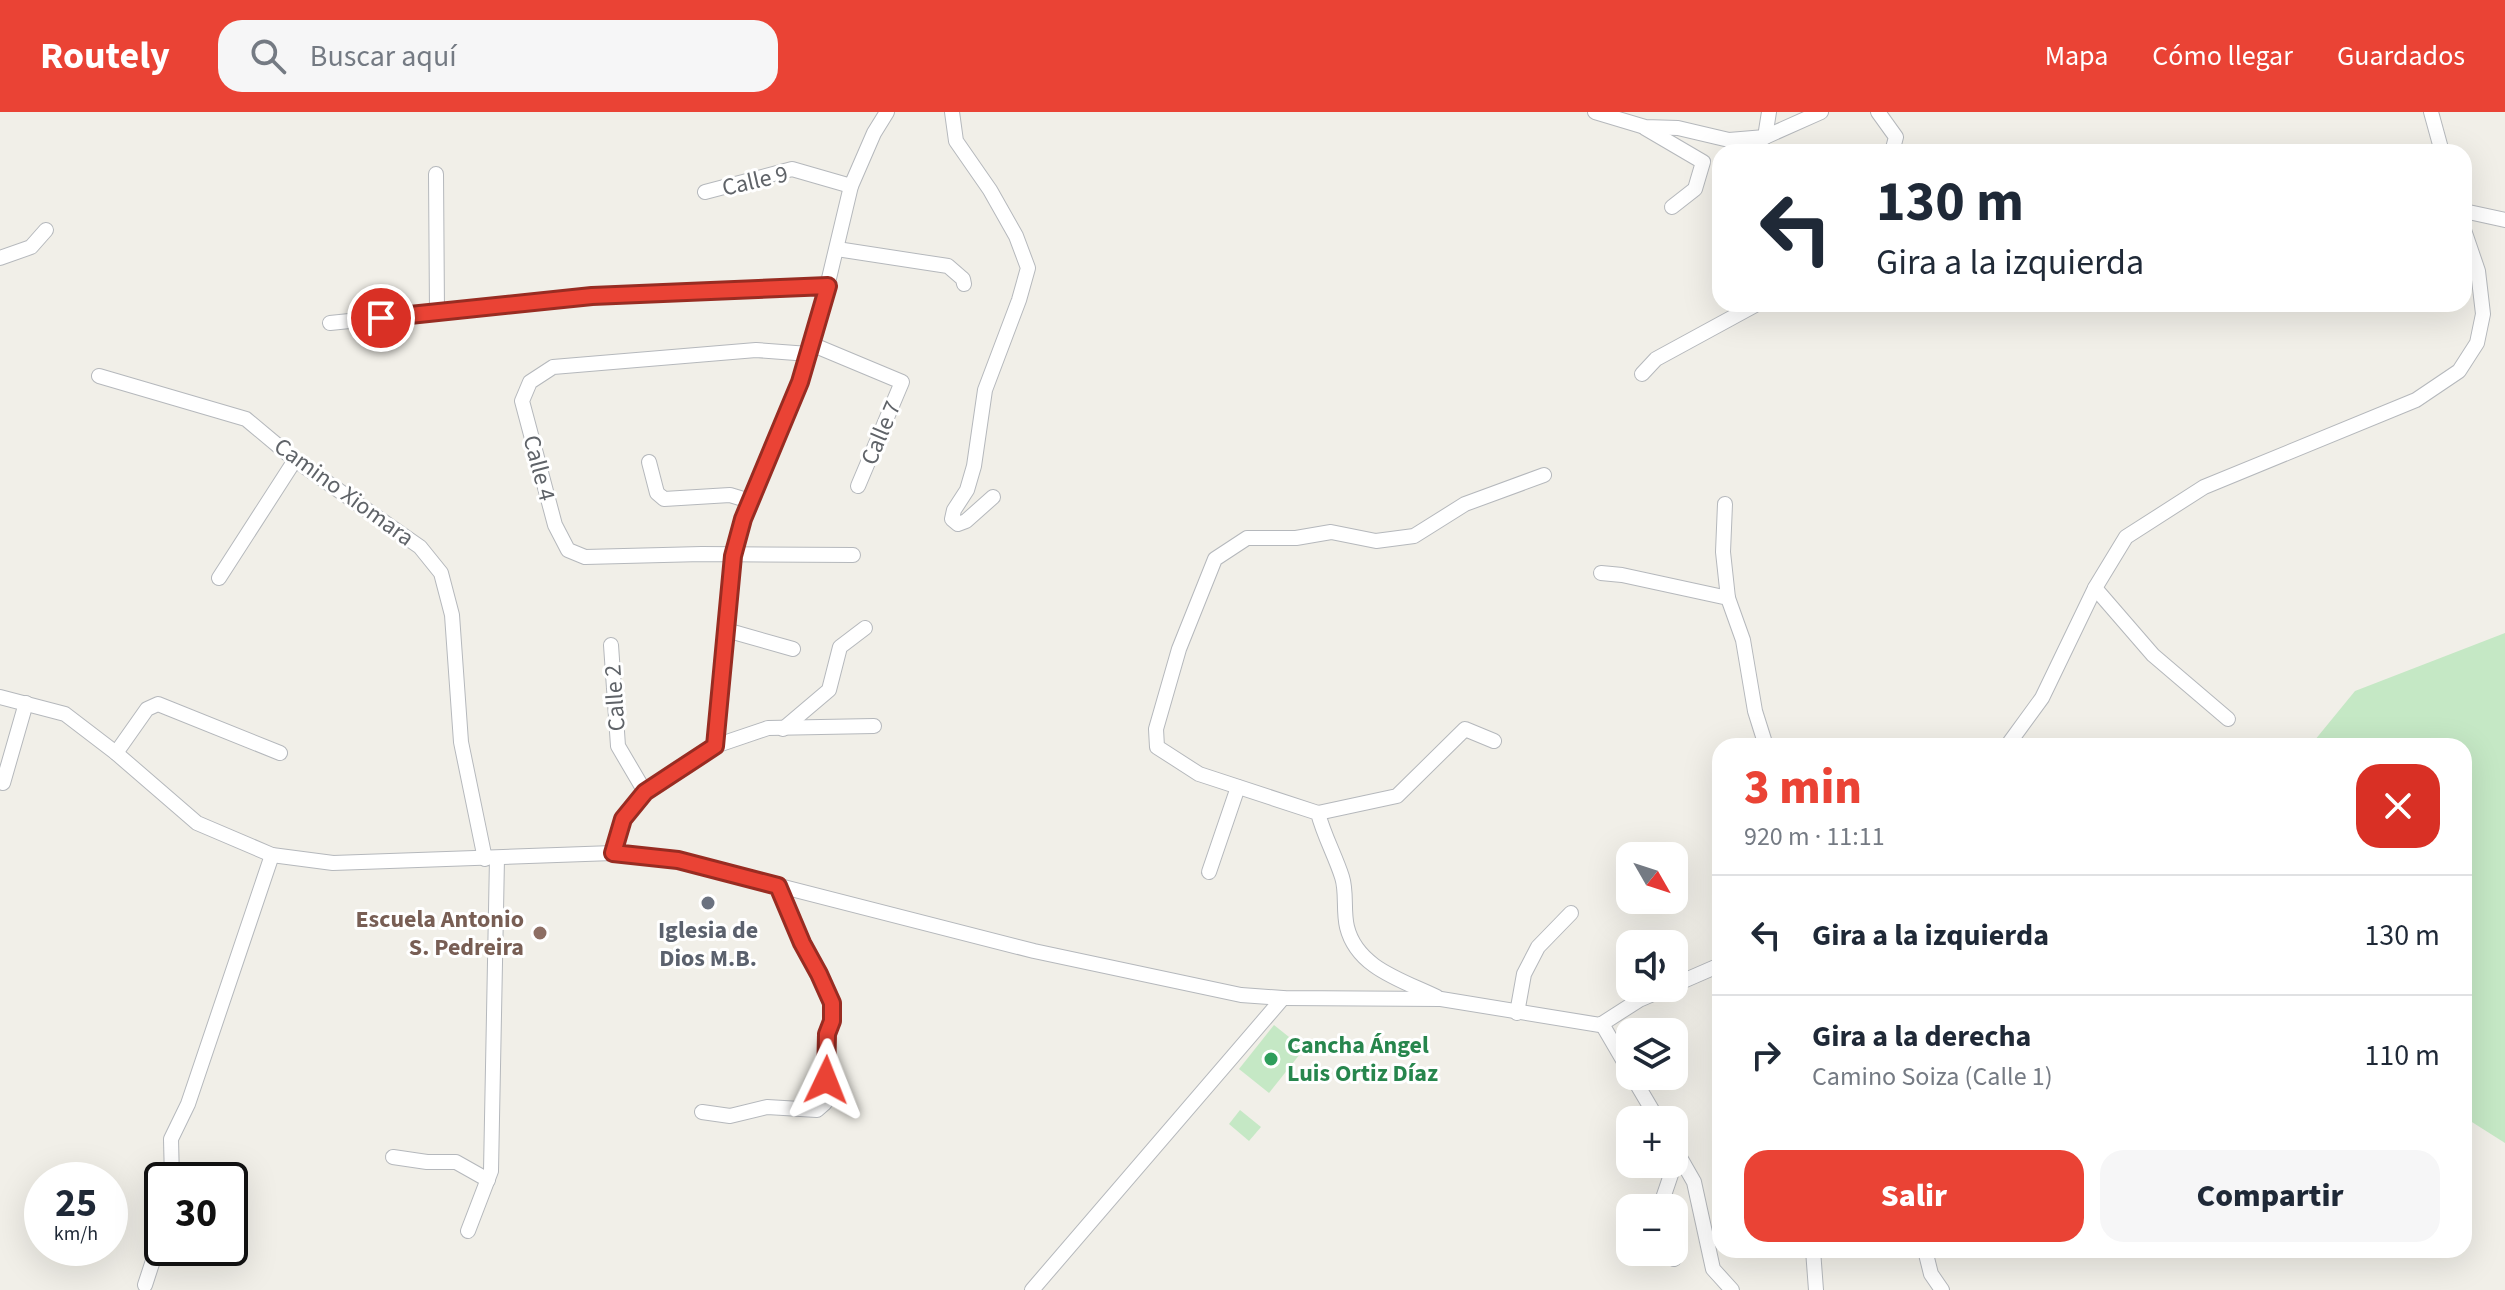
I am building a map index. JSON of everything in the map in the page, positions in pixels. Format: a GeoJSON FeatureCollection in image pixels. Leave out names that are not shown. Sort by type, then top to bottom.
{"type":"FeatureCollection","features":[{"type":"Feature","properties":{"kind":"street"},"geometry":{"type":"LineString","coordinates":[[715,746],[733,556],[750,501],[800,382],[828,286],[851,186],[874,133],[887,112]]}},
{"type":"Feature","properties":{"kind":"street"},"geometry":{"type":"LineString","coordinates":[[952,112],[956,141],[990,190],[1016,236],[1028,268],[985,390],[974,466],[967,490],[952,519],[958,524],[966,521],[993,497]]}},
{"type":"Feature","properties":{"kind":"street"},"geometry":{"type":"LineString","coordinates":[[1595,112],[1645,127],[1703,162],[1695,189],[1672,207]]}},
{"type":"Feature","properties":{"kind":"street"},"geometry":{"type":"LineString","coordinates":[[1765,137],[1769,112]]}},
{"type":"Feature","properties":{"kind":"street"},"geometry":{"type":"LineString","coordinates":[[1645,127],[1678,128],[1729,140],[1765,137],[1821,112]]}},
{"type":"Feature","properties":{"kind":"street"},"geometry":{"type":"LineString","coordinates":[[1878,112],[1896,137],[1894,144]]}},
{"type":"Feature","properties":{"kind":"street"},"geometry":{"type":"LineString","coordinates":[[2431,112],[2440,144]]}},
{"type":"Feature","properties":{"kind":"street","name":"Calle 9"},"geometry":{"type":"LineString","coordinates":[[705,192],[792,169],[851,186]]}},
{"type":"Feature","properties":{"kind":"street"},"geometry":{"type":"LineString","coordinates":[[436,174],[437,312]]}},
{"type":"Feature","properties":{"kind":"street"},"geometry":{"type":"LineString","coordinates":[[2472,213],[2505,220]]}},
{"type":"Feature","properties":{"kind":"street"},"geometry":{"type":"LineString","coordinates":[[2,254],[31,247],[46,230]]}},
{"type":"Feature","properties":{"kind":"street"},"geometry":{"type":"LineString","coordinates":[[837,249],[948,266],[963,279],[964,284]]}},
{"type":"Feature","properties":{"kind":"street"},"geometry":{"type":"LineString","coordinates":[[2015,738],[2042,698],[2095,588],[2126,537],[2204,487],[2416,400],[2459,371],[2477,343],[2483,314],[2478,271],[2472,253]]}},
{"type":"Feature","properties":{"kind":"street"},"geometry":{"type":"LineString","coordinates":[[330,323],[592,296],[828,286]]}},
{"type":"Feature","properties":{"kind":"street"},"geometry":{"type":"LineString","coordinates":[[1642,374],[1656,359],[1742,312]]}},
{"type":"Feature","properties":{"kind":"street","name":"Calle 7"},"geometry":{"type":"LineString","coordinates":[[810,349],[902,382],[858,486]]}},
{"type":"Feature","properties":{"kind":"street","name":"Calle 4"},"geometry":{"type":"LineString","coordinates":[[810,349],[756,350],[553,367],[530,382],[522,401],[555,525],[568,550],[585,557],[853,555]]}},
{"type":"Feature","properties":{"kind":"street","name":"Camino Xiomara"},"geometry":{"type":"LineString","coordinates":[[99,376],[246,419],[295,460],[420,547],[441,573],[452,615],[461,742],[491,859],[491,1171],[468,1231]]}},
{"type":"Feature","properties":{"kind":"street"},"geometry":{"type":"LineString","coordinates":[[219,578],[295,460]]}},
{"type":"Feature","properties":{"kind":"street"},"geometry":{"type":"LineString","coordinates":[[649,462],[657,493],[664,499],[730,495],[750,501]]}},
{"type":"Feature","properties":{"kind":"street"},"geometry":{"type":"LineString","coordinates":[[1494,741],[1465,729],[1397,796],[1318,813],[1199,774],[1157,747],[1156,729],[1179,649],[1215,559],[1247,538],[1296,538],[1331,532],[1376,541],[1414,536],[1465,504],[1544,475]]}},
{"type":"Feature","properties":{"kind":"street"},"geometry":{"type":"LineString","coordinates":[[1725,504],[1723,552],[1728,598],[1743,640],[1755,711],[1763,738]]}},
{"type":"Feature","properties":{"kind":"street"},"geometry":{"type":"LineString","coordinates":[[1601,573],[1728,598]]}},
{"type":"Feature","properties":{"kind":"street"},"geometry":{"type":"LineString","coordinates":[[2095,588],[2153,655],[2228,719]]}},
{"type":"Feature","properties":{"kind":"street"},"geometry":{"type":"LineString","coordinates":[[783,729],[829,690],[840,647],[865,628]]}},
{"type":"Feature","properties":{"kind":"street"},"geometry":{"type":"LineString","coordinates":[[726,630],[793,649]]}},
{"type":"Feature","properties":{"kind":"street","name":"Calle 2"},"geometry":{"type":"LineString","coordinates":[[611,645],[618,746],[645,792]]}},
{"type":"Feature","properties":{"kind":"street"},"geometry":{"type":"LineString","coordinates":[[0,697],[65,714],[116,753],[197,823],[272,855],[333,863],[613,853],[678,860],[1034,951],[1241,995],[1441,999],[1571,1022],[1602,1024],[1636,1002]]}},
{"type":"Feature","properties":{"kind":"street"},"geometry":{"type":"LineString","coordinates":[[3,783],[26,703]]}},
{"type":"Feature","properties":{"kind":"street"},"geometry":{"type":"LineString","coordinates":[[116,753],[147,709],[158,704],[280,753]]}},
{"type":"Feature","properties":{"kind":"street"},"geometry":{"type":"LineString","coordinates":[[613,853],[623,819],[645,792],[715,746],[768,728],[874,726]]}},
{"type":"Feature","properties":{"kind":"street"},"geometry":{"type":"LineString","coordinates":[[1209,872],[1238,787]]}},
{"type":"Feature","properties":{"kind":"street"},"geometry":{"type":"LineString","coordinates":[[1318,813],[1343,880],[1348,930],[1366,962],[1441,999]]}},
{"type":"Feature","properties":{"kind":"street"},"geometry":{"type":"LineString","coordinates":[[172,1162],[171,1139],[188,1104],[272,855]]}},
{"type":"Feature","properties":{"kind":"street"},"geometry":{"type":"LineString","coordinates":[[702,1112],[730,1116],[767,1107],[817,1110],[825,1103],[827,1034],[832,1021],[832,1003],[778,886]]}},
{"type":"Feature","properties":{"kind":"street"},"geometry":{"type":"LineString","coordinates":[[1517,1013],[1524,974],[1538,947],[1571,913]]}},
{"type":"Feature","properties":{"kind":"street"},"geometry":{"type":"LineString","coordinates":[[1688,979],[1712,968]]}},
{"type":"Feature","properties":{"kind":"street"},"geometry":{"type":"LineString","coordinates":[[1032,1290],[1283,998]]}},
{"type":"Feature","properties":{"kind":"street"},"geometry":{"type":"LineString","coordinates":[[1602,1024],[1616,1048]]}},
{"type":"Feature","properties":{"kind":"street"},"geometry":{"type":"LineString","coordinates":[[393,1157],[456,1162],[488,1180]]}},
{"type":"Feature","properties":{"kind":"street"},"geometry":{"type":"LineString","coordinates":[[1688,1171],[1694,1182],[1713,1269],[1732,1290]]}},
{"type":"Feature","properties":{"kind":"street"},"geometry":{"type":"LineString","coordinates":[[1814,1258],[1816,1290]]}},
{"type":"Feature","properties":{"kind":"street"},"geometry":{"type":"LineString","coordinates":[[1927,1258],[1931,1274],[1942,1290]]}},
{"type":"Feature","properties":{"kind":"street"},"geometry":{"type":"LineString","coordinates":[[145,1285],[151,1266]]}},
{"type":"Feature","properties":{"kind":"green space"},"geometry":{"type":"Polygon","coordinates":[[[2505,633],[2505,1143],[2472,1122],[2472,738],[2317,738],[2355,691],[2505,633]]]}},
{"type":"Feature","properties":{"kind":"green space","name":"Cancha Ángel Luis Ortiz Díaz"},"geometry":{"type":"Polygon","coordinates":[[[1274,1025],[1304,1049],[1269,1093],[1239,1069],[1274,1025]]]}},
{"type":"Feature","properties":{"kind":"green space"},"geometry":{"type":"Polygon","coordinates":[[[1240,1110],[1261,1127],[1249,1141],[1229,1124],[1240,1110]]]}},
{"type":"Feature","properties":{"kind":"place","name":"Iglesia de Dios M.B."},"geometry":{"type":"Point","coordinates":[708,903]}},
{"type":"Feature","properties":{"kind":"place","name":"Escuela Antonio S. Pedreira"},"geometry":{"type":"Point","coordinates":[540,933]}},
{"type":"Feature","properties":{"kind":"place","name":"Cancha Ángel Luis Ortiz Díaz"},"geometry":{"type":"Point","coordinates":[1271,1059]}},
{"type":"Feature","properties":{"kind":"route"},"geometry":{"type":"LineString","coordinates":[[381,318],[592,296],[828,286],[800,382],[743,519],[733,556],[715,746],[645,792],[623,819],[613,853],[678,860],[778,886],[832,1003],[832,1021],[827,1034],[826,1080]]}}]}
